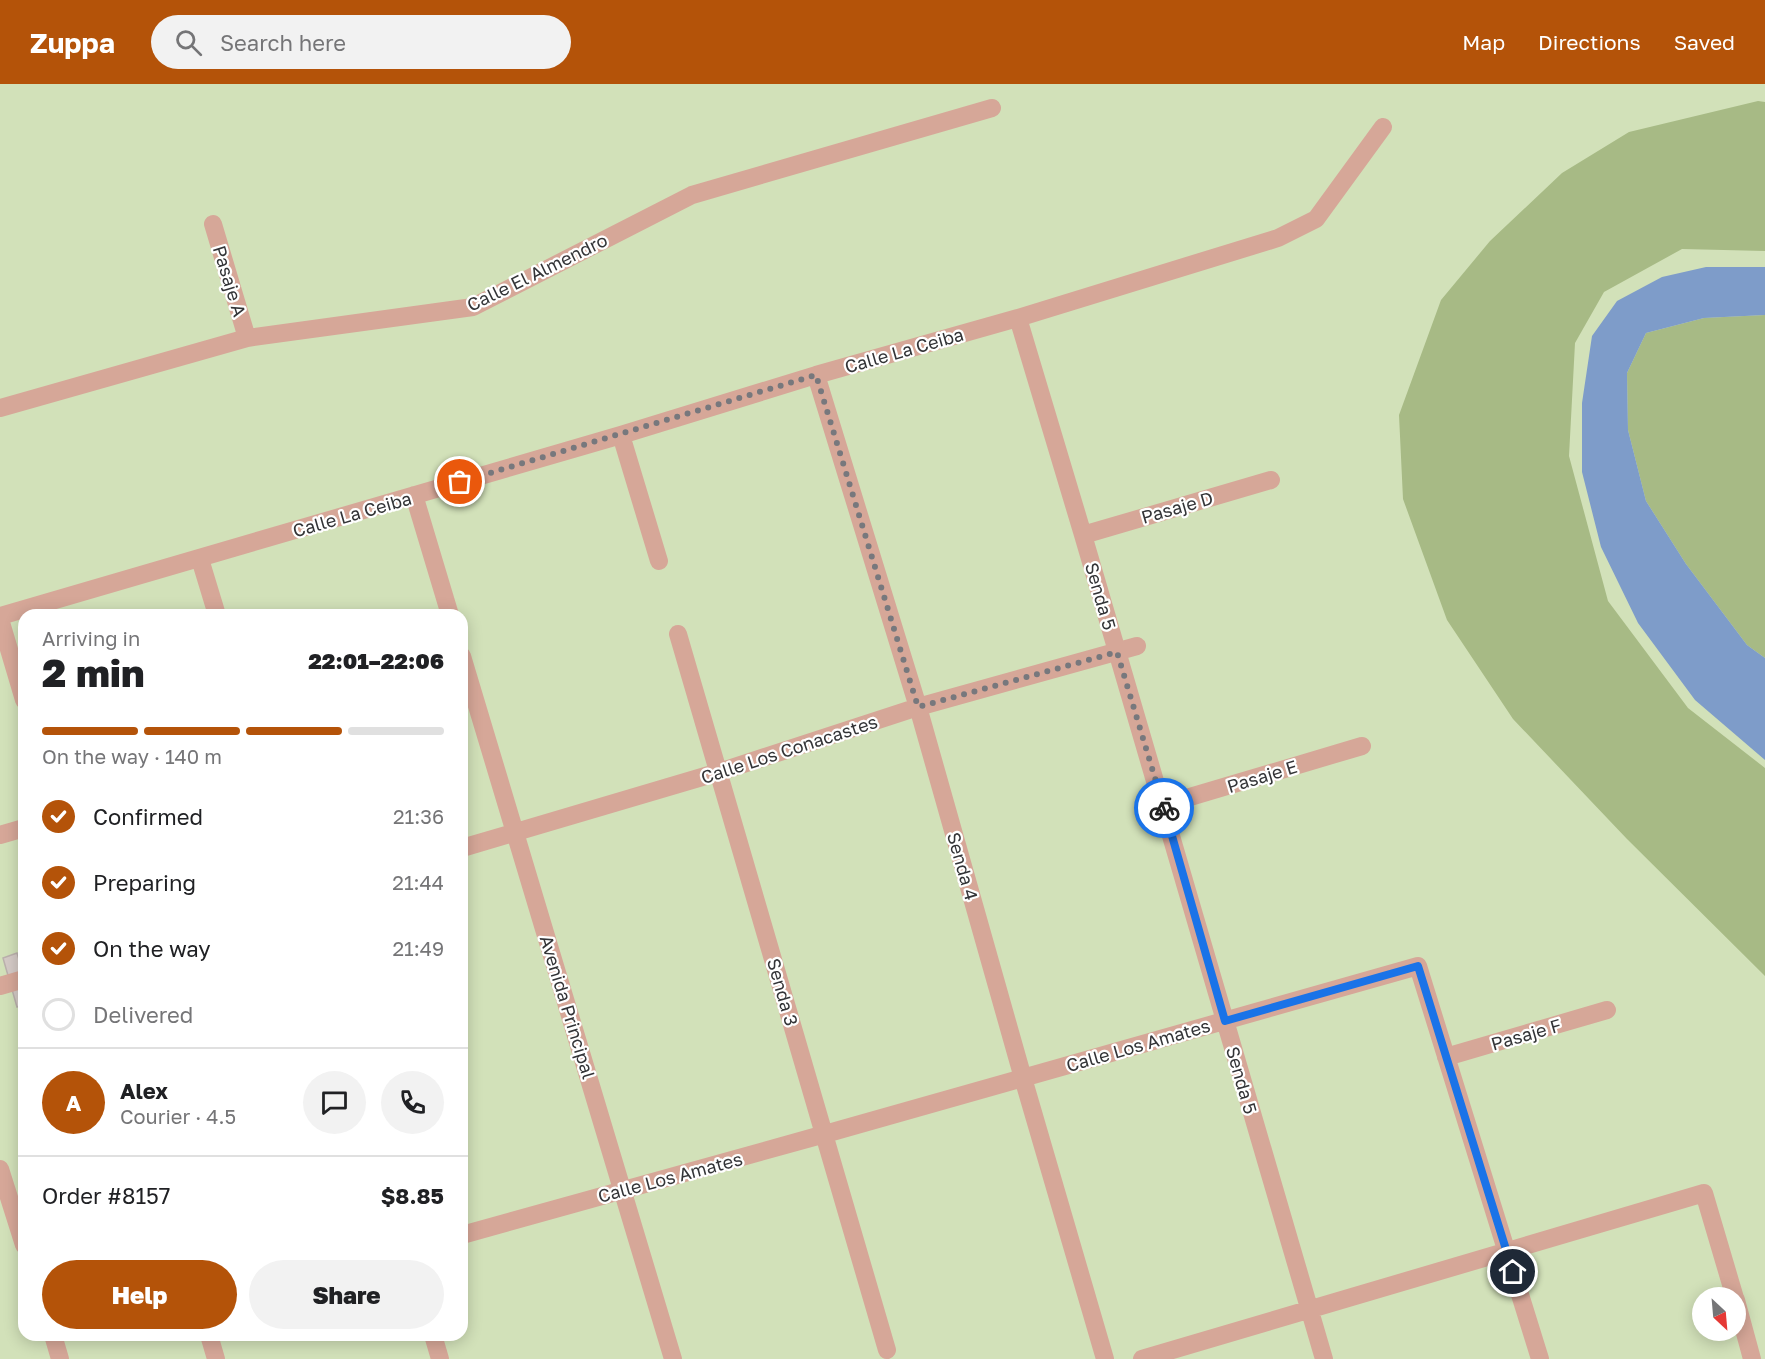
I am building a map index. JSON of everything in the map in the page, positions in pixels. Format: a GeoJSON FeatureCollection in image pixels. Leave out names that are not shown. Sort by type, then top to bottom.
{"type":"FeatureCollection","features":[{"type":"Feature","properties":{"kind":"street","name":"Calle El Almendro"},"geometry":{"type":"LineString","coordinates":[[0,408],[247,338],[473,308],[692,195],[992,108]]}},
{"type":"Feature","properties":{"kind":"street","name":"Calle La Ceiba"},"geometry":{"type":"LineString","coordinates":[[28,609],[621,435],[816,375],[1018,318],[1278,238],[1316,219],[1383,127]]}},
{"type":"Feature","properties":{"kind":"street","name":"Pasaje A"},"geometry":{"type":"LineString","coordinates":[[213,224],[247,338]]}},
{"type":"Feature","properties":{"kind":"street","name":"Senda 5"},"geometry":{"type":"LineString","coordinates":[[1018,318],[1324,1359]]}},
{"type":"Feature","properties":{"kind":"street","name":"Senda 4"},"geometry":{"type":"LineString","coordinates":[[816,375],[918,707],[1023,1078],[1106,1359]]}},
{"type":"Feature","properties":{"kind":"street"},"geometry":{"type":"LineString","coordinates":[[621,435],[659,561]]}},
{"type":"Feature","properties":{"kind":"street","name":"Pasaje D"},"geometry":{"type":"LineString","coordinates":[[1083,535],[1270,480]]}},
{"type":"Feature","properties":{"kind":"street"},"geometry":{"type":"LineString","coordinates":[[414,495],[448,609]]}},
{"type":"Feature","properties":{"kind":"street"},"geometry":{"type":"LineString","coordinates":[[200,559],[215,609]]}},
{"type":"Feature","properties":{"kind":"street","name":"Calle La Ceiba"},"geometry":{"type":"LineString","coordinates":[[0,617],[18,612]]}},
{"type":"Feature","properties":{"kind":"street"},"geometry":{"type":"LineString","coordinates":[[0,617],[18,679]]}},
{"type":"Feature","properties":{"kind":"street","name":"Senda 3"},"geometry":{"type":"LineString","coordinates":[[678,634],[887,1350]]}},
{"type":"Feature","properties":{"kind":"street","name":"Calle Los Conacastes"},"geometry":{"type":"LineString","coordinates":[[468,846],[719,772],[918,707],[1137,646]]}},
{"type":"Feature","properties":{"kind":"street","name":"Avenida Principal"},"geometry":{"type":"LineString","coordinates":[[468,676],[673,1359]]}},
{"type":"Feature","properties":{"kind":"street","name":"Pasaje E"},"geometry":{"type":"LineString","coordinates":[[1163,806],[1362,746]]}},
{"type":"Feature","properties":{"kind":"street"},"geometry":{"type":"LineString","coordinates":[[0,835],[18,830]]}},
{"type":"Feature","properties":{"kind":"street","name":"Calle Los Amates"},"geometry":{"type":"LineString","coordinates":[[468,1233],[1418,966],[1540,1359]]}},
{"type":"Feature","properties":{"kind":"street"},"geometry":{"type":"LineString","coordinates":[[0,986],[18,981]]}},
{"type":"Feature","properties":{"kind":"street","name":"Pasaje F"},"geometry":{"type":"LineString","coordinates":[[1446,1057],[1607,1010]]}},
{"type":"Feature","properties":{"kind":"street"},"geometry":{"type":"LineString","coordinates":[[0,1168],[18,1226]]}},
{"type":"Feature","properties":{"kind":"street"},"geometry":{"type":"LineString","coordinates":[[1142,1359],[1704,1193],[1731,1287]]}},
{"type":"Feature","properties":{"kind":"street"},"geometry":{"type":"LineString","coordinates":[[1746,1338],[1752,1359]]}},
{"type":"Feature","properties":{"kind":"street"},"geometry":{"type":"LineString","coordinates":[[54,1341],[60,1359]]}},
{"type":"Feature","properties":{"kind":"street"},"geometry":{"type":"LineString","coordinates":[[211,1341],[216,1359]]}},
{"type":"Feature","properties":{"kind":"street"},"geometry":{"type":"LineString","coordinates":[[434,1341],[440,1359]]}},
{"type":"Feature","properties":{"kind":"green space"},"geometry":{"type":"Polygon","coordinates":[[[0,84],[1765,84],[1765,1359],[0,1359],[0,84]]]}},
{"type":"Feature","properties":{"kind":"green space"},"geometry":{"type":"Polygon","coordinates":[[[1758,101],[1765,102],[1765,251],[1682,249],[1604,292],[1575,343],[1569,456],[1608,601],[1688,708],[1765,768],[1765,976],[1627,839],[1513,719],[1447,620],[1403,499],[1399,415],[1441,300],[1490,241],[1562,173],[1629,132],[1758,101]]]}},
{"type":"Feature","properties":{"kind":"green space"},"geometry":{"type":"Polygon","coordinates":[[[1765,315],[1765,658],[1747,645],[1686,564],[1646,501],[1628,430],[1627,373],[1646,333],[1704,318],[1765,315]]]}},
{"type":"Feature","properties":{"kind":"water"},"geometry":{"type":"Polygon","coordinates":[[[1706,267],[1765,267],[1765,315],[1704,318],[1646,333],[1627,373],[1628,430],[1646,501],[1686,564],[1747,645],[1765,658],[1765,760],[1695,700],[1638,623],[1601,547],[1582,472],[1582,403],[1592,336],[1617,301],[1662,277],[1706,267]]]}},
{"type":"Feature","properties":{"kind":"building"},"geometry":{"type":"Polygon","coordinates":[[[17,953],[18,1007],[17,1007],[3,958],[17,953]]]}},
{"type":"Feature","properties":{"kind":"way so far"},"geometry":{"type":"LineString","coordinates":[[460,482],[816,375],[918,707],[1117,652],[1164,808]]}},
{"type":"Feature","properties":{"kind":"route"},"geometry":{"type":"LineString","coordinates":[[1164,808],[1225,1021],[1418,966],[1513,1272]]}}]}
